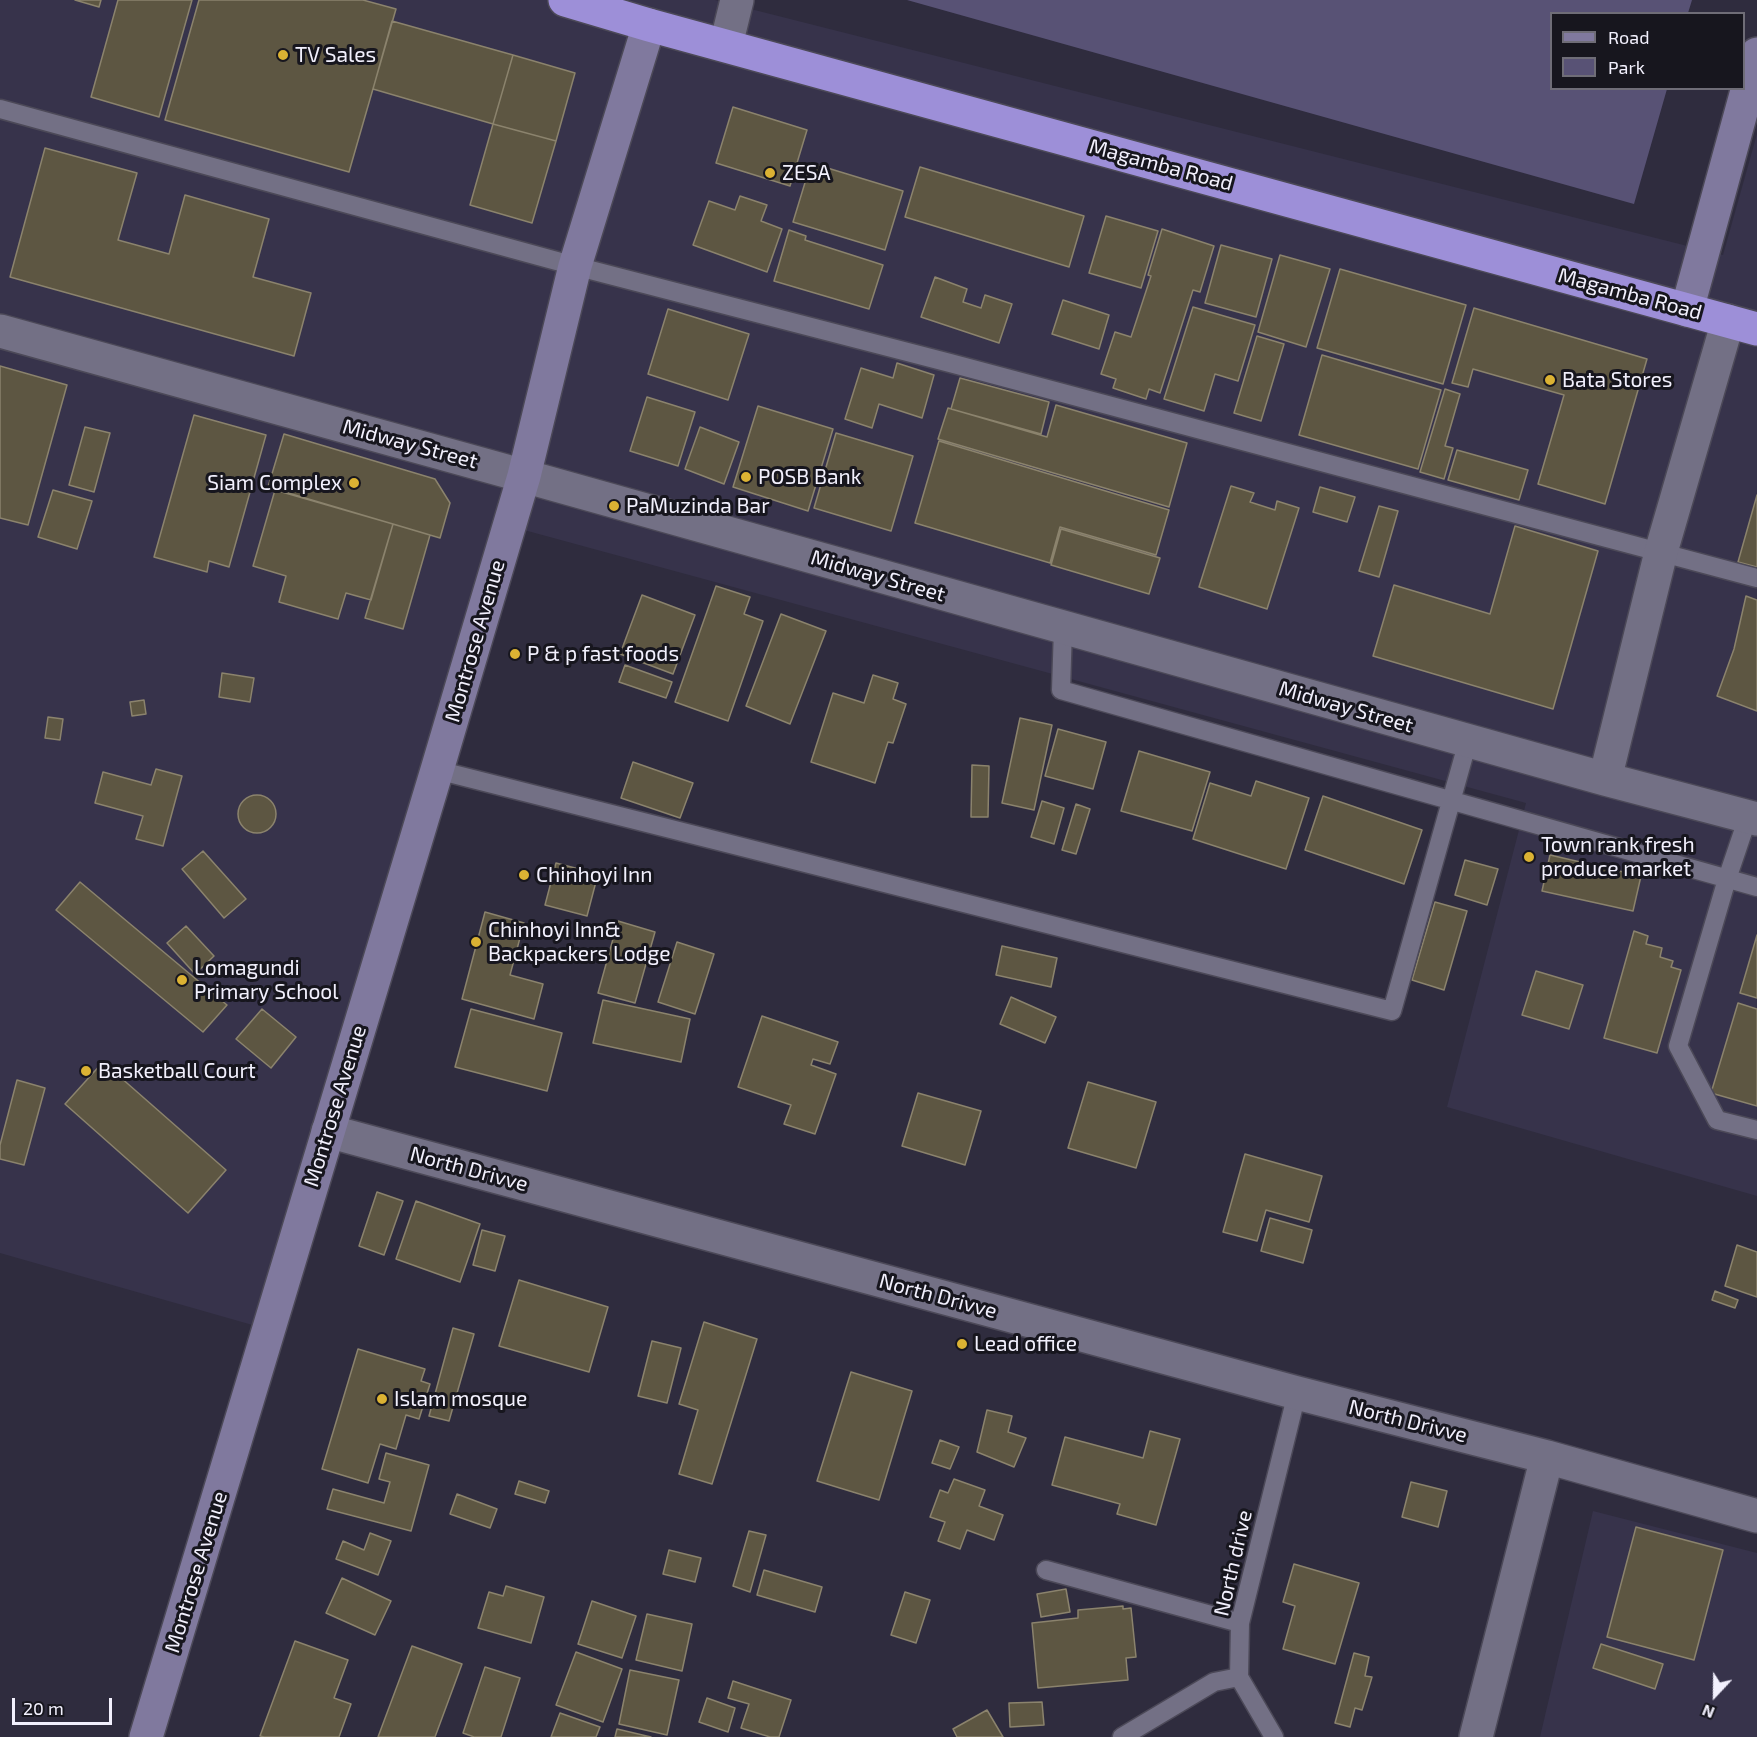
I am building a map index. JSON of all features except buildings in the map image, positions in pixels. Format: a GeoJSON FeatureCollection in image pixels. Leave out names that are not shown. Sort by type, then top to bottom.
{"type":"FeatureCollection","features":[{"type":"Feature","properties":{"kind":"highway","name":"Magamba Road"},"geometry":{"type":"LineString","coordinates":[[565,0],[1743,325]]}},
{"type":"Feature","properties":{"kind":"street"},"geometry":{"type":"LineString","coordinates":[[726,45],[737,0]]}},
{"type":"Feature","properties":{"kind":"street","name":"Montrose Avenue"},"geometry":{"type":"LineString","coordinates":[[146,1737],[524,476],[575,266],[649,25]]}},
{"type":"Feature","properties":{"kind":"street"},"geometry":{"type":"LineString","coordinates":[[1688,310],[1757,54]]}},
{"type":"Feature","properties":{"kind":"street"},"geometry":{"type":"LineString","coordinates":[[1605,779],[1662,552],[1743,325]]}},
{"type":"Feature","properties":{"kind":"street","name":"Midway Street"},"geometry":{"type":"LineString","coordinates":[[0,331],[1468,741],[1752,818]]}},
{"type":"Feature","properties":{"kind":"street","name":"North Drivve"},"geometry":{"type":"LineString","coordinates":[[328,1131],[1547,1457],[1757,1516]]}},
{"type":"Feature","properties":{"kind":"street"},"geometry":{"type":"LineString","coordinates":[[1476,1737],[1547,1457]]}},
{"type":"Feature","properties":{"kind":"lane"},"geometry":{"type":"LineString","coordinates":[[0,109],[575,266],[950,363],[1757,578]]}},
{"type":"Feature","properties":{"kind":"lane"},"geometry":{"type":"LineString","coordinates":[[1063,628],[1061,690],[1757,887]]}},
{"type":"Feature","properties":{"kind":"lane"},"geometry":{"type":"LineString","coordinates":[[437,770],[1392,1011],[1468,741]]}},
{"type":"Feature","properties":{"kind":"lane"},"geometry":{"type":"LineString","coordinates":[[1752,818],[1727,879],[1677,1046],[1717,1120],[1757,1130]]}},
{"type":"Feature","properties":{"kind":"lane","name":"North drive"},"geometry":{"type":"LineString","coordinates":[[1239,1677],[1240,1623],[1297,1392]]}},
{"type":"Feature","properties":{"kind":"lane"},"geometry":{"type":"LineString","coordinates":[[1046,1570],[1240,1623]]}},
{"type":"Feature","properties":{"kind":"lane"},"geometry":{"type":"LineString","coordinates":[[1122,1737],[1214,1682],[1239,1677],[1274,1737]]}},
{"type":"Feature","properties":{"kind":"shaded area"},"geometry":{"type":"Polygon","coordinates":[[[0,0],[715,0],[1723,255],[1757,134],[1757,1196],[1447,1107],[1526,803],[502,524],[256,1326],[0,1253],[0,0]]]}},
{"type":"Feature","properties":{"kind":"shaded area"},"geometry":{"type":"Polygon","coordinates":[[[1593,1511],[1757,1553],[1757,1737],[1540,1737],[1593,1511]]]}},
{"type":"Feature","properties":{"kind":"green space"},"geometry":{"type":"Polygon","coordinates":[[[907,0],[1692,0],[1688,12],[1550,12],[1550,90],[1667,90],[1634,204],[907,0]]]}},
{"type":"Feature","properties":{"kind":"place","name":"TV Sales"},"geometry":{"type":"Point","coordinates":[283,55]}},
{"type":"Feature","properties":{"kind":"place","name":"ZESA"},"geometry":{"type":"Point","coordinates":[770,173]}},
{"type":"Feature","properties":{"kind":"place","name":"Bata Stores"},"geometry":{"type":"Point","coordinates":[1550,380]}},
{"type":"Feature","properties":{"kind":"place","name":"POSB Bank"},"geometry":{"type":"Point","coordinates":[746,477]}},
{"type":"Feature","properties":{"kind":"place","name":"Siam Complex"},"geometry":{"type":"Point","coordinates":[354,483]}},
{"type":"Feature","properties":{"kind":"place","name":"PaMuzinda Bar"},"geometry":{"type":"Point","coordinates":[614,506]}},
{"type":"Feature","properties":{"kind":"place","name":"P & p fast foods"},"geometry":{"type":"Point","coordinates":[515,654]}},
{"type":"Feature","properties":{"kind":"place","name":"Town rank fresh produce market"},"geometry":{"type":"Point","coordinates":[1529,857]}},
{"type":"Feature","properties":{"kind":"place","name":"Chinhoyi Inn"},"geometry":{"type":"Point","coordinates":[524,875]}},
{"type":"Feature","properties":{"kind":"place","name":"Chinhoyi Inn& Backpackers Lodge"},"geometry":{"type":"Point","coordinates":[476,942]}},
{"type":"Feature","properties":{"kind":"place","name":"Lomagundi Primary School"},"geometry":{"type":"Point","coordinates":[182,980]}},
{"type":"Feature","properties":{"kind":"place","name":"Basketball Court"},"geometry":{"type":"Point","coordinates":[86,1071]}},
{"type":"Feature","properties":{"kind":"place","name":"Lead office"},"geometry":{"type":"Point","coordinates":[962,1344]}},
{"type":"Feature","properties":{"kind":"place","name":"Islam mosque"},"geometry":{"type":"Point","coordinates":[382,1399]}}]}
